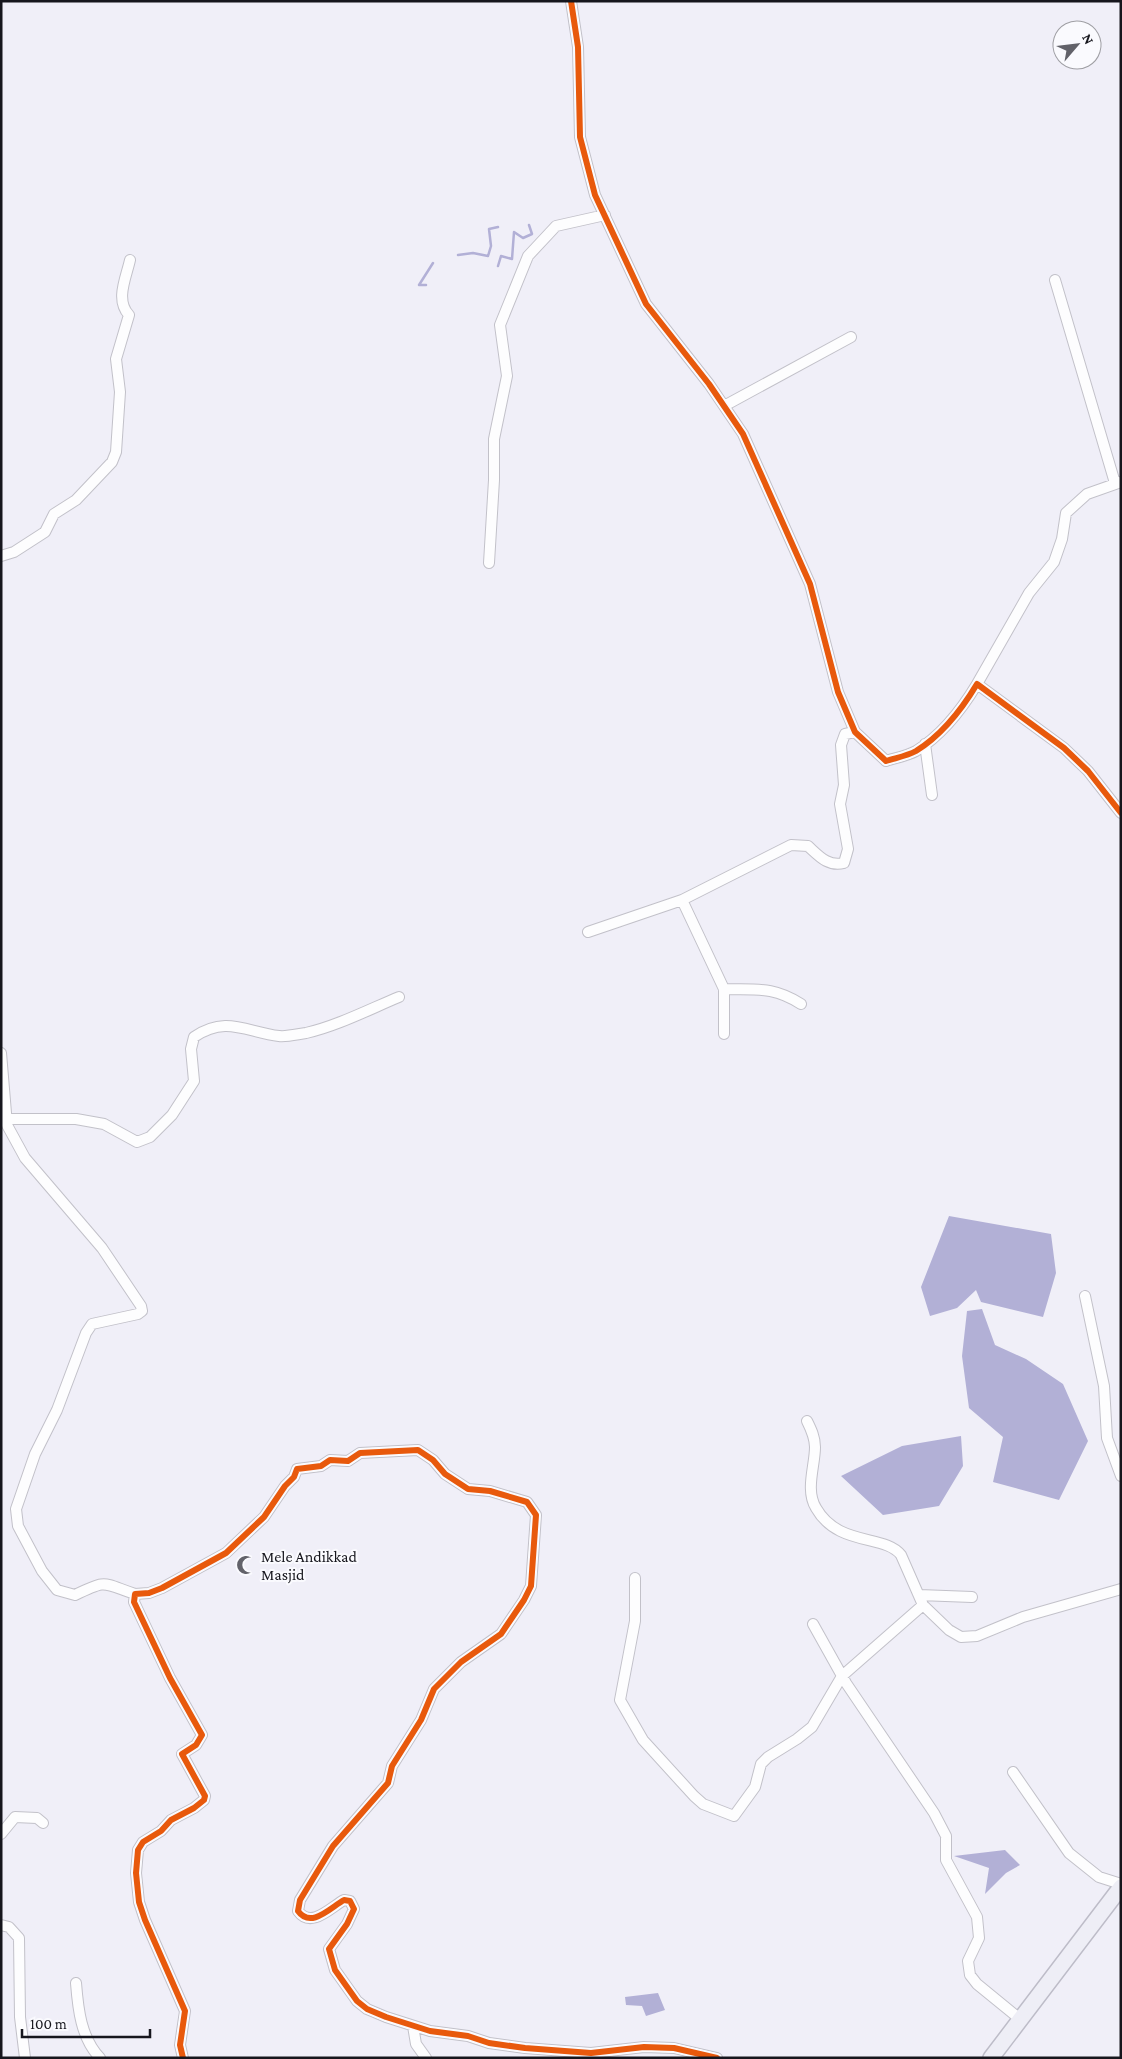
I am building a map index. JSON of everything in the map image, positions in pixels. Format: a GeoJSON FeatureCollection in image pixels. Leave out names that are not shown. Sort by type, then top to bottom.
{"type":"FeatureCollection","features":[{"type":"Feature","properties":{"kind":"highway"},"geometry":{"type":"LineString","coordinates":[[991,2058],[1121,1886]]}},
{"type":"Feature","properties":{"kind":"street"},"geometry":{"type":"LineString","coordinates":[[571,1],[578,47],[580,137],[595,195],[646,304],[744,434],[810,584],[838,692],[855,732],[886,761],[916,751],[955,716],[977,684],[1029,593],[1054,562],[1062,540],[1066,513],[1087,494],[1118,483],[1055,280]]}},
{"type":"Feature","properties":{"kind":"street"},"geometry":{"type":"LineString","coordinates":[[489,563],[494,480],[494,439],[507,376],[500,325],[528,256],[556,226],[605,215]]}},
{"type":"Feature","properties":{"kind":"street"},"geometry":{"type":"LineString","coordinates":[[1,556],[14,552],[45,532],[54,514],[76,500],[112,462],[116,452],[120,392],[116,359],[129,315],[123,309],[121,302],[130,260]]}},
{"type":"Feature","properties":{"kind":"street"},"geometry":{"type":"LineString","coordinates":[[724,406],[851,337]]}},
{"type":"Feature","properties":{"kind":"street"},"geometry":{"type":"LineString","coordinates":[[977,684],[1064,748],[1088,771],[1121,813]]}},
{"type":"Feature","properties":{"kind":"street"},"geometry":{"type":"LineString","coordinates":[[588,932],[682,900],[791,845],[808,846],[824,861],[836,865],[844,863],[848,849],[840,804],[844,785],[841,746],[842,738],[845,734],[855,732]]}},
{"type":"Feature","properties":{"kind":"street"},"geometry":{"type":"LineString","coordinates":[[924,744],[932,795]]}},
{"type":"Feature","properties":{"kind":"street"},"geometry":{"type":"LineString","coordinates":[[682,900],[724,989],[724,1034]]}},
{"type":"Feature","properties":{"kind":"street"},"geometry":{"type":"LineString","coordinates":[[724,989],[772,990],[785,994],[801,1004]]}},
{"type":"Feature","properties":{"kind":"street"},"geometry":{"type":"LineString","coordinates":[[7,1119],[54,1117],[86,1120],[104,1124],[137,1142],[150,1137],[172,1115],[194,1080],[191,1049],[194,1037],[201,1032],[216,1026],[246,1027],[280,1036],[307,1032],[400,997]]}},
{"type":"Feature","properties":{"kind":"street"},"geometry":{"type":"LineString","coordinates":[[1,1053],[7,1125],[24,1158],[102,1248],[142,1311],[138,1314],[92,1324],[86,1332],[57,1410],[32,1463],[16,1509],[18,1526],[42,1571],[57,1590],[75,1595],[99,1583],[108,1583],[135,1594],[149,1593],[162,1588],[226,1553],[264,1517],[298,1469],[321,1466],[330,1460],[348,1461],[360,1454],[418,1450],[433,1460],[445,1474],[468,1490],[490,1491],[528,1502],[536,1515],[531,1586],[524,1600],[501,1634],[461,1662],[434,1689],[421,1720],[392,1766],[388,1783],[333,1846],[298,1906],[298,1911],[302,1917],[316,1918],[344,1900],[350,1901],[354,1909],[347,1924],[329,1949],[335,1970],[357,2001],[367,2009],[413,2026],[525,2048],[591,2053],[644,2046],[674,2048],[714,2057]]}},
{"type":"Feature","properties":{"kind":"street"},"geometry":{"type":"LineString","coordinates":[[1085,1296],[1104,1386],[1107,1438],[1121,1476]]}},
{"type":"Feature","properties":{"kind":"street"},"geometry":{"type":"LineString","coordinates":[[808,1420],[815,1446],[811,1484],[815,1507],[831,1526],[854,1538],[896,1548],[921,1600],[949,1630],[961,1637],[977,1636],[1023,1617],[1121,1589]]}},
{"type":"Feature","properties":{"kind":"street"},"geometry":{"type":"LineString","coordinates":[[634,1578],[635,1621],[620,1700],[643,1740],[703,1804],[734,1816],[755,1787],[761,1764],[768,1757],[798,1739],[812,1726],[842,1676],[921,1600],[972,1597]]}},
{"type":"Feature","properties":{"kind":"street"},"geometry":{"type":"LineString","coordinates":[[135,1594],[134,1602],[170,1678],[202,1735],[196,1746],[182,1754],[205,1796],[204,1800],[194,1808],[170,1820],[160,1831],[143,1842],[138,1850],[136,1873],[139,1902],[145,1920],[185,2010],[180,2045],[183,2058]]}},
{"type":"Feature","properties":{"kind":"street"},"geometry":{"type":"LineString","coordinates":[[813,1624],[842,1676],[934,1813],[946,1836],[946,1860],[977,1917],[979,1938],[968,1961],[970,1975],[977,1984],[1020,2019]]}},
{"type":"Feature","properties":{"kind":"street"},"geometry":{"type":"LineString","coordinates":[[1013,1772],[1069,1853],[1099,1877],[1121,1886]]}},
{"type":"Feature","properties":{"kind":"street"},"geometry":{"type":"LineString","coordinates":[[1,1834],[15,1817],[37,1818],[43,1823]]}},
{"type":"Feature","properties":{"kind":"street"},"geometry":{"type":"LineString","coordinates":[[1,1926],[10,1927],[19,1938],[20,2017],[25,2058]]}},
{"type":"Feature","properties":{"kind":"street"},"geometry":{"type":"LineString","coordinates":[[76,1983],[78,2010],[88,2041],[100,2058]]}},
{"type":"Feature","properties":{"kind":"street"},"geometry":{"type":"LineString","coordinates":[[413,2026],[416,2044],[426,2058]]}},
{"type":"Feature","properties":{"kind":"water"},"geometry":{"type":"Polygon","coordinates":[[[949,1216],[1051,1234],[1056,1273],[1043,1317],[981,1302],[976,1290],[957,1308],[930,1316],[921,1287],[949,1216]]]}},
{"type":"Feature","properties":{"kind":"water"},"geometry":{"type":"Polygon","coordinates":[[[982,1309],[995,1345],[1026,1359],[1063,1384],[1088,1441],[1059,1500],[993,1482],[1003,1437],[969,1408],[962,1356],[967,1311],[982,1309]]]}},
{"type":"Feature","properties":{"kind":"water"},"geometry":{"type":"Polygon","coordinates":[[[961,1436],[963,1466],[939,1506],[883,1515],[841,1476],[902,1446],[961,1436]]]}},
{"type":"Feature","properties":{"kind":"water"},"geometry":{"type":"Polygon","coordinates":[[[1005,1850],[1020,1865],[1006,1873],[985,1894],[989,1868],[954,1856],[1005,1850]]]}},
{"type":"Feature","properties":{"kind":"water"},"geometry":{"type":"Polygon","coordinates":[[[658,1993],[665,2010],[646,2016],[642,2006],[626,2005],[625,1997],[658,1993]]]}},
{"type":"Feature","properties":{"kind":"waterway"},"geometry":{"type":"LineString","coordinates":[[498,266],[501,256],[512,259],[514,232],[523,238],[532,234],[529,225]]}},
{"type":"Feature","properties":{"kind":"waterway"},"geometry":{"type":"LineString","coordinates":[[458,255],[473,253],[488,256],[491,246],[489,229],[498,227]]}},
{"type":"Feature","properties":{"kind":"waterway"},"geometry":{"type":"LineString","coordinates":[[426,285],[419,285],[433,263]]}},
{"type":"Feature","properties":{"kind":"cycle path"},"geometry":{"type":"LineString","coordinates":[[571,1],[578,47],[580,137],[595,195],[646,304],[709,384],[743,434],[810,584],[838,692],[855,732],[886,761],[909,754],[925,745],[943,729],[965,703],[977,684],[1064,748],[1088,771],[1121,813]]}},
{"type":"Feature","properties":{"kind":"cycle path"},"geometry":{"type":"LineString","coordinates":[[183,2058],[180,2045],[185,2011],[145,1920],[139,1902],[136,1873],[138,1850],[143,1842],[161,1831],[171,1820],[194,1808],[204,1800],[205,1796],[182,1754],[196,1745],[202,1735],[170,1678],[134,1602],[135,1594],[149,1593],[162,1588],[226,1553],[264,1517],[285,1486],[294,1477],[297,1469],[321,1466],[330,1460],[348,1461],[360,1453],[418,1450],[433,1460],[445,1474],[468,1489],[490,1491],[527,1502],[536,1515],[531,1586],[501,1634],[461,1662],[434,1689],[421,1720],[392,1766],[388,1783],[333,1846],[300,1900],[298,1911],[303,1916],[315,1918],[344,1900],[350,1901],[354,1909],[347,1924],[329,1949],[335,1970],[357,2001],[367,2009],[386,2017],[430,2031],[468,2036],[489,2043],[525,2048],[591,2053],[644,2047],[674,2048],[717,2058]]}},
{"type":"Feature","properties":{"kind":"place","name":"Mele Andikkad Masjid"},"geometry":{"type":"Point","coordinates":[246,1565]}}]}
